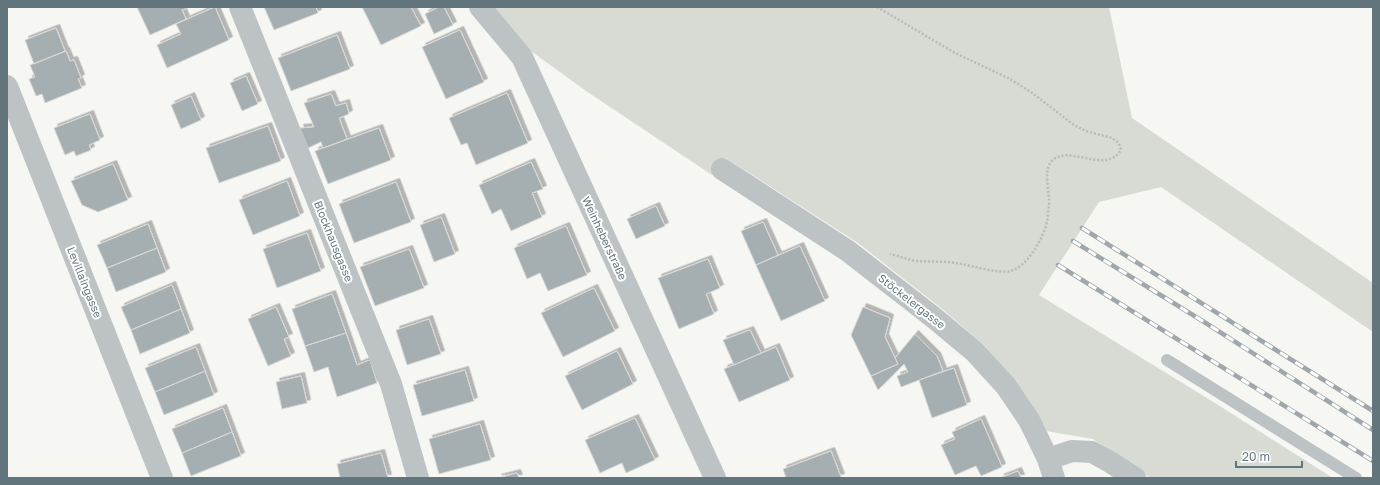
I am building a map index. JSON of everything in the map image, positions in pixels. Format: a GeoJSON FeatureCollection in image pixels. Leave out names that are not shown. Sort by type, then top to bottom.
{"type":"FeatureCollection","features":[{"type":"Feature","properties":{"kind":"street","name":"Blockhausgasse"},"geometry":{"type":"LineString","coordinates":[[240,7],[391,384],[418,478]]}},
{"type":"Feature","properties":{"kind":"street","name":"Weinheberstraße"},"geometry":{"type":"LineString","coordinates":[[480,7],[522,57],[714,478]]}},
{"type":"Feature","properties":{"kind":"street","name":"Levillaingasse"},"geometry":{"type":"LineString","coordinates":[[7,86],[162,478]]}},
{"type":"Feature","properties":{"kind":"street","name":"Stöckelergasse"},"geometry":{"type":"LineString","coordinates":[[722,169],[848,251],[934,317],[975,352],[1006,386],[1029,420],[1051,469]]}},
{"type":"Feature","properties":{"kind":"street"},"geometry":{"type":"LineString","coordinates":[[1051,469],[1072,451],[1092,452],[1135,478]]}},
{"type":"Feature","properties":{"kind":"lane"},"geometry":{"type":"LineString","coordinates":[[1167,360],[1356,478]]}},
{"type":"Feature","properties":{"kind":"path"},"geometry":{"type":"LineString","coordinates":[[877,7],[955,53],[1008,78],[1031,92],[1074,125],[1086,131],[1112,138],[1119,143],[1120,150],[1117,156],[1108,160],[1087,159],[1068,155],[1057,156],[1050,162],[1047,171],[1049,202],[1047,221],[1042,237],[1032,254],[1022,266],[1010,271],[996,271],[949,262],[916,260],[887,253]]}},
{"type":"Feature","properties":{"kind":"shaded area"},"geometry":{"type":"Polygon","coordinates":[[[470,7],[1109,7],[1132,118],[1373,283],[1373,332],[1161,187],[1099,202],[1039,295],[1215,403],[1333,478],[1150,478],[1093,439],[1046,431],[1015,380],[984,345],[941,308],[858,243],[726,158],[712,175],[589,93],[470,7]]]}},
{"type":"Feature","properties":{"kind":"building"},"geometry":{"type":"Polygon","coordinates":[[[137,7],[188,8],[182,10],[186,19],[150,35],[137,7]]]}},
{"type":"Feature","properties":{"kind":"building"},"geometry":{"type":"Polygon","coordinates":[[[215,7],[229,40],[167,68],[157,45],[181,34],[176,24],[215,7]]]}},
{"type":"Feature","properties":{"kind":"building"},"geometry":{"type":"Polygon","coordinates":[[[264,7],[316,7],[318,13],[274,30],[264,7]]]}},
{"type":"Feature","properties":{"kind":"building"},"geometry":{"type":"Polygon","coordinates":[[[362,7],[411,7],[421,26],[381,45],[362,7]]]}},
{"type":"Feature","properties":{"kind":"building"},"geometry":{"type":"Polygon","coordinates":[[[439,7],[444,7],[453,25],[434,34],[425,14],[439,7]]]}},
{"type":"Feature","properties":{"kind":"building"},"geometry":{"type":"Polygon","coordinates":[[[56,28],[65,51],[34,64],[25,40],[56,28]]]}},
{"type":"Feature","properties":{"kind":"building"},"geometry":{"type":"Polygon","coordinates":[[[460,30],[484,82],[446,99],[422,47],[460,30]]]}},
{"type":"Feature","properties":{"kind":"building"},"geometry":{"type":"Polygon","coordinates":[[[337,35],[350,69],[291,91],[278,58],[337,35]]]}},
{"type":"Feature","properties":{"kind":"building"},"geometry":{"type":"Polygon","coordinates":[[[66,51],[70,61],[74,60],[81,78],[78,79],[82,88],[45,103],[42,94],[36,96],[29,79],[35,77],[30,65],[66,51]]]}},
{"type":"Feature","properties":{"kind":"building"},"geometry":{"type":"Polygon","coordinates":[[[246,76],[258,104],[242,111],[230,83],[246,76]]]}},
{"type":"Feature","properties":{"kind":"building"},"geometry":{"type":"Polygon","coordinates":[[[507,93],[528,143],[476,165],[467,143],[461,145],[449,118],[507,93]]]}},
{"type":"Feature","properties":{"kind":"building"},"geometry":{"type":"Polygon","coordinates":[[[331,94],[336,106],[346,103],[349,114],[339,118],[347,139],[323,148],[321,142],[308,148],[300,128],[314,127],[304,103],[331,94]]]}},
{"type":"Feature","properties":{"kind":"building"},"geometry":{"type":"Polygon","coordinates":[[[191,96],[201,120],[181,129],[171,105],[191,96]]]}},
{"type":"Feature","properties":{"kind":"building"},"geometry":{"type":"Polygon","coordinates":[[[90,114],[100,140],[89,145],[91,150],[76,156],[74,151],[65,155],[54,128],[90,114]]]}},
{"type":"Feature","properties":{"kind":"building"},"geometry":{"type":"Polygon","coordinates":[[[268,126],[281,161],[219,183],[206,148],[268,126]]]}},
{"type":"Feature","properties":{"kind":"building"},"geometry":{"type":"Polygon","coordinates":[[[379,128],[391,160],[328,184],[315,151],[379,128]]]}},
{"type":"Feature","properties":{"kind":"building"},"geometry":{"type":"Polygon","coordinates":[[[531,162],[543,189],[532,193],[542,217],[511,231],[501,209],[492,214],[479,185],[531,162]]]}},
{"type":"Feature","properties":{"kind":"building"},"geometry":{"type":"Polygon","coordinates":[[[113,164],[128,200],[98,212],[82,205],[71,181],[113,164]]]}},
{"type":"Feature","properties":{"kind":"building"},"geometry":{"type":"Polygon","coordinates":[[[287,181],[300,216],[253,235],[239,200],[287,181]]]}},
{"type":"Feature","properties":{"kind":"building"},"geometry":{"type":"Polygon","coordinates":[[[396,182],[411,222],[354,243],[339,204],[396,182]]]}},
{"type":"Feature","properties":{"kind":"building"},"geometry":{"type":"Polygon","coordinates":[[[656,206],[665,226],[636,239],[627,219],[656,206]]]}},
{"type":"Feature","properties":{"kind":"building"},"geometry":{"type":"Polygon","coordinates":[[[441,217],[455,254],[434,262],[420,225],[441,217]]]}},
{"type":"Feature","properties":{"kind":"building"},"geometry":{"type":"Polygon","coordinates":[[[763,222],[778,255],[756,265],[741,231],[763,222]]]}},
{"type":"Feature","properties":{"kind":"building"},"geometry":{"type":"Polygon","coordinates":[[[148,224],[157,248],[107,268],[97,245],[148,224]]]}},
{"type":"Feature","properties":{"kind":"building"},"geometry":{"type":"Polygon","coordinates":[[[566,226],[587,275],[548,291],[540,273],[527,279],[514,248],[566,226]]]}},
{"type":"Feature","properties":{"kind":"building"},"geometry":{"type":"Polygon","coordinates":[[[307,233],[321,271],[277,288],[263,249],[307,233]]]}},
{"type":"Feature","properties":{"kind":"building"},"geometry":{"type":"Polygon","coordinates":[[[800,246],[825,301],[781,321],[756,265],[800,246]]]}},
{"type":"Feature","properties":{"kind":"building"},"geometry":{"type":"Polygon","coordinates":[[[157,248],[166,272],[116,292],[107,268],[157,248]]]}},
{"type":"Feature","properties":{"kind":"building"},"geometry":{"type":"Polygon","coordinates":[[[409,249],[424,288],[375,306],[360,267],[409,249]]]}},
{"type":"Feature","properties":{"kind":"building"},"geometry":{"type":"Polygon","coordinates":[[[708,259],[720,288],[706,294],[714,314],[679,329],[658,278],[708,259]]]}},
{"type":"Feature","properties":{"kind":"building"},"geometry":{"type":"Polygon","coordinates":[[[172,285],[181,309],[131,330],[121,307],[172,285]]]}},
{"type":"Feature","properties":{"kind":"building"},"geometry":{"type":"Polygon","coordinates":[[[594,288],[615,331],[563,357],[541,313],[594,288]]]}},
{"type":"Feature","properties":{"kind":"building"},"geometry":{"type":"Polygon","coordinates":[[[332,294],[346,333],[305,346],[292,309],[332,294]]]}},
{"type":"Feature","properties":{"kind":"building"},"geometry":{"type":"Polygon","coordinates":[[[276,307],[289,337],[284,339],[291,356],[268,366],[248,319],[276,307]]]}},
{"type":"Feature","properties":{"kind":"building"},"geometry":{"type":"Polygon","coordinates":[[[863,307],[890,318],[885,337],[898,364],[871,376],[851,335],[863,307]]]}},
{"type":"Feature","properties":{"kind":"building"},"geometry":{"type":"Polygon","coordinates":[[[181,309],[190,333],[140,354],[131,330],[181,309]]]}},
{"type":"Feature","properties":{"kind":"building"},"geometry":{"type":"Polygon","coordinates":[[[429,319],[441,354],[407,365],[396,330],[429,319]]]}},
{"type":"Feature","properties":{"kind":"building"},"geometry":{"type":"Polygon","coordinates":[[[750,330],[761,353],[734,365],[723,340],[750,330]]]}},
{"type":"Feature","properties":{"kind":"building"},"geometry":{"type":"Polygon","coordinates":[[[346,333],[357,365],[370,360],[377,383],[337,397],[328,367],[314,372],[305,346],[346,333]]]}},
{"type":"Feature","properties":{"kind":"building"},"geometry":{"type":"Polygon","coordinates":[[[915,334],[937,356],[943,371],[901,387],[897,376],[908,372],[904,364],[878,390],[871,376],[898,364],[895,358],[915,334]]]}},
{"type":"Feature","properties":{"kind":"building"},"geometry":{"type":"Polygon","coordinates":[[[196,347],[205,371],[155,392],[145,368],[196,347]]]}},
{"type":"Feature","properties":{"kind":"building"},"geometry":{"type":"Polygon","coordinates":[[[776,347],[790,380],[739,402],[724,369],[776,347]]]}},
{"type":"Feature","properties":{"kind":"building"},"geometry":{"type":"Polygon","coordinates":[[[617,351],[633,384],[582,410],[565,376],[617,351]]]}},
{"type":"Feature","properties":{"kind":"building"},"geometry":{"type":"Polygon","coordinates":[[[954,368],[967,405],[932,418],[919,380],[954,368]]]}},
{"type":"Feature","properties":{"kind":"building"},"geometry":{"type":"Polygon","coordinates":[[[465,370],[474,401],[422,416],[413,385],[465,370]]]}},
{"type":"Feature","properties":{"kind":"building"},"geometry":{"type":"Polygon","coordinates":[[[205,371],[214,395],[164,415],[155,392],[205,371]]]}},
{"type":"Feature","properties":{"kind":"building"},"geometry":{"type":"Polygon","coordinates":[[[301,376],[307,403],[282,409],[276,382],[301,376]]]}},
{"type":"Feature","properties":{"kind":"building"},"geometry":{"type":"Polygon","coordinates":[[[223,408],[232,432],[182,453],[172,429],[223,408]]]}},
{"type":"Feature","properties":{"kind":"building"},"geometry":{"type":"Polygon","coordinates":[[[635,418],[655,460],[626,473],[622,463],[600,473],[585,440],[635,418]]]}},
{"type":"Feature","properties":{"kind":"building"},"geometry":{"type":"Polygon","coordinates":[[[981,419],[1002,467],[981,476],[976,466],[955,475],[941,445],[955,439],[952,432],[981,419]]]}},
{"type":"Feature","properties":{"kind":"building"},"geometry":{"type":"Polygon","coordinates":[[[480,424],[491,460],[439,474],[429,439],[480,424]]]}},
{"type":"Feature","properties":{"kind":"building"},"geometry":{"type":"Polygon","coordinates":[[[232,432],[241,456],[191,476],[182,453],[232,432]]]}},
{"type":"Feature","properties":{"kind":"building"},"geometry":{"type":"Polygon","coordinates":[[[831,451],[841,477],[786,478],[783,469],[831,451]]]}},
{"type":"Feature","properties":{"kind":"building"},"geometry":{"type":"Polygon","coordinates":[[[381,453],[388,478],[340,478],[337,464],[381,453]]]}},
{"type":"Feature","properties":{"kind":"building"},"geometry":{"type":"Polygon","coordinates":[[[1018,471],[1021,478],[1000,478],[1018,471]]]}},
{"type":"Feature","properties":{"kind":"building"},"geometry":{"type":"Polygon","coordinates":[[[517,473],[519,478],[498,478],[517,473]]]}},
{"type":"Feature","properties":{"kind":"railway"},"geometry":{"type":"LineString","coordinates":[[1082,228],[1373,411]]}},
{"type":"Feature","properties":{"kind":"railway"},"geometry":{"type":"LineString","coordinates":[[1073,241],[1201,320],[1373,430]]}},
{"type":"Feature","properties":{"kind":"railway"},"geometry":{"type":"LineString","coordinates":[[1058,265],[1373,461]]}}]}
